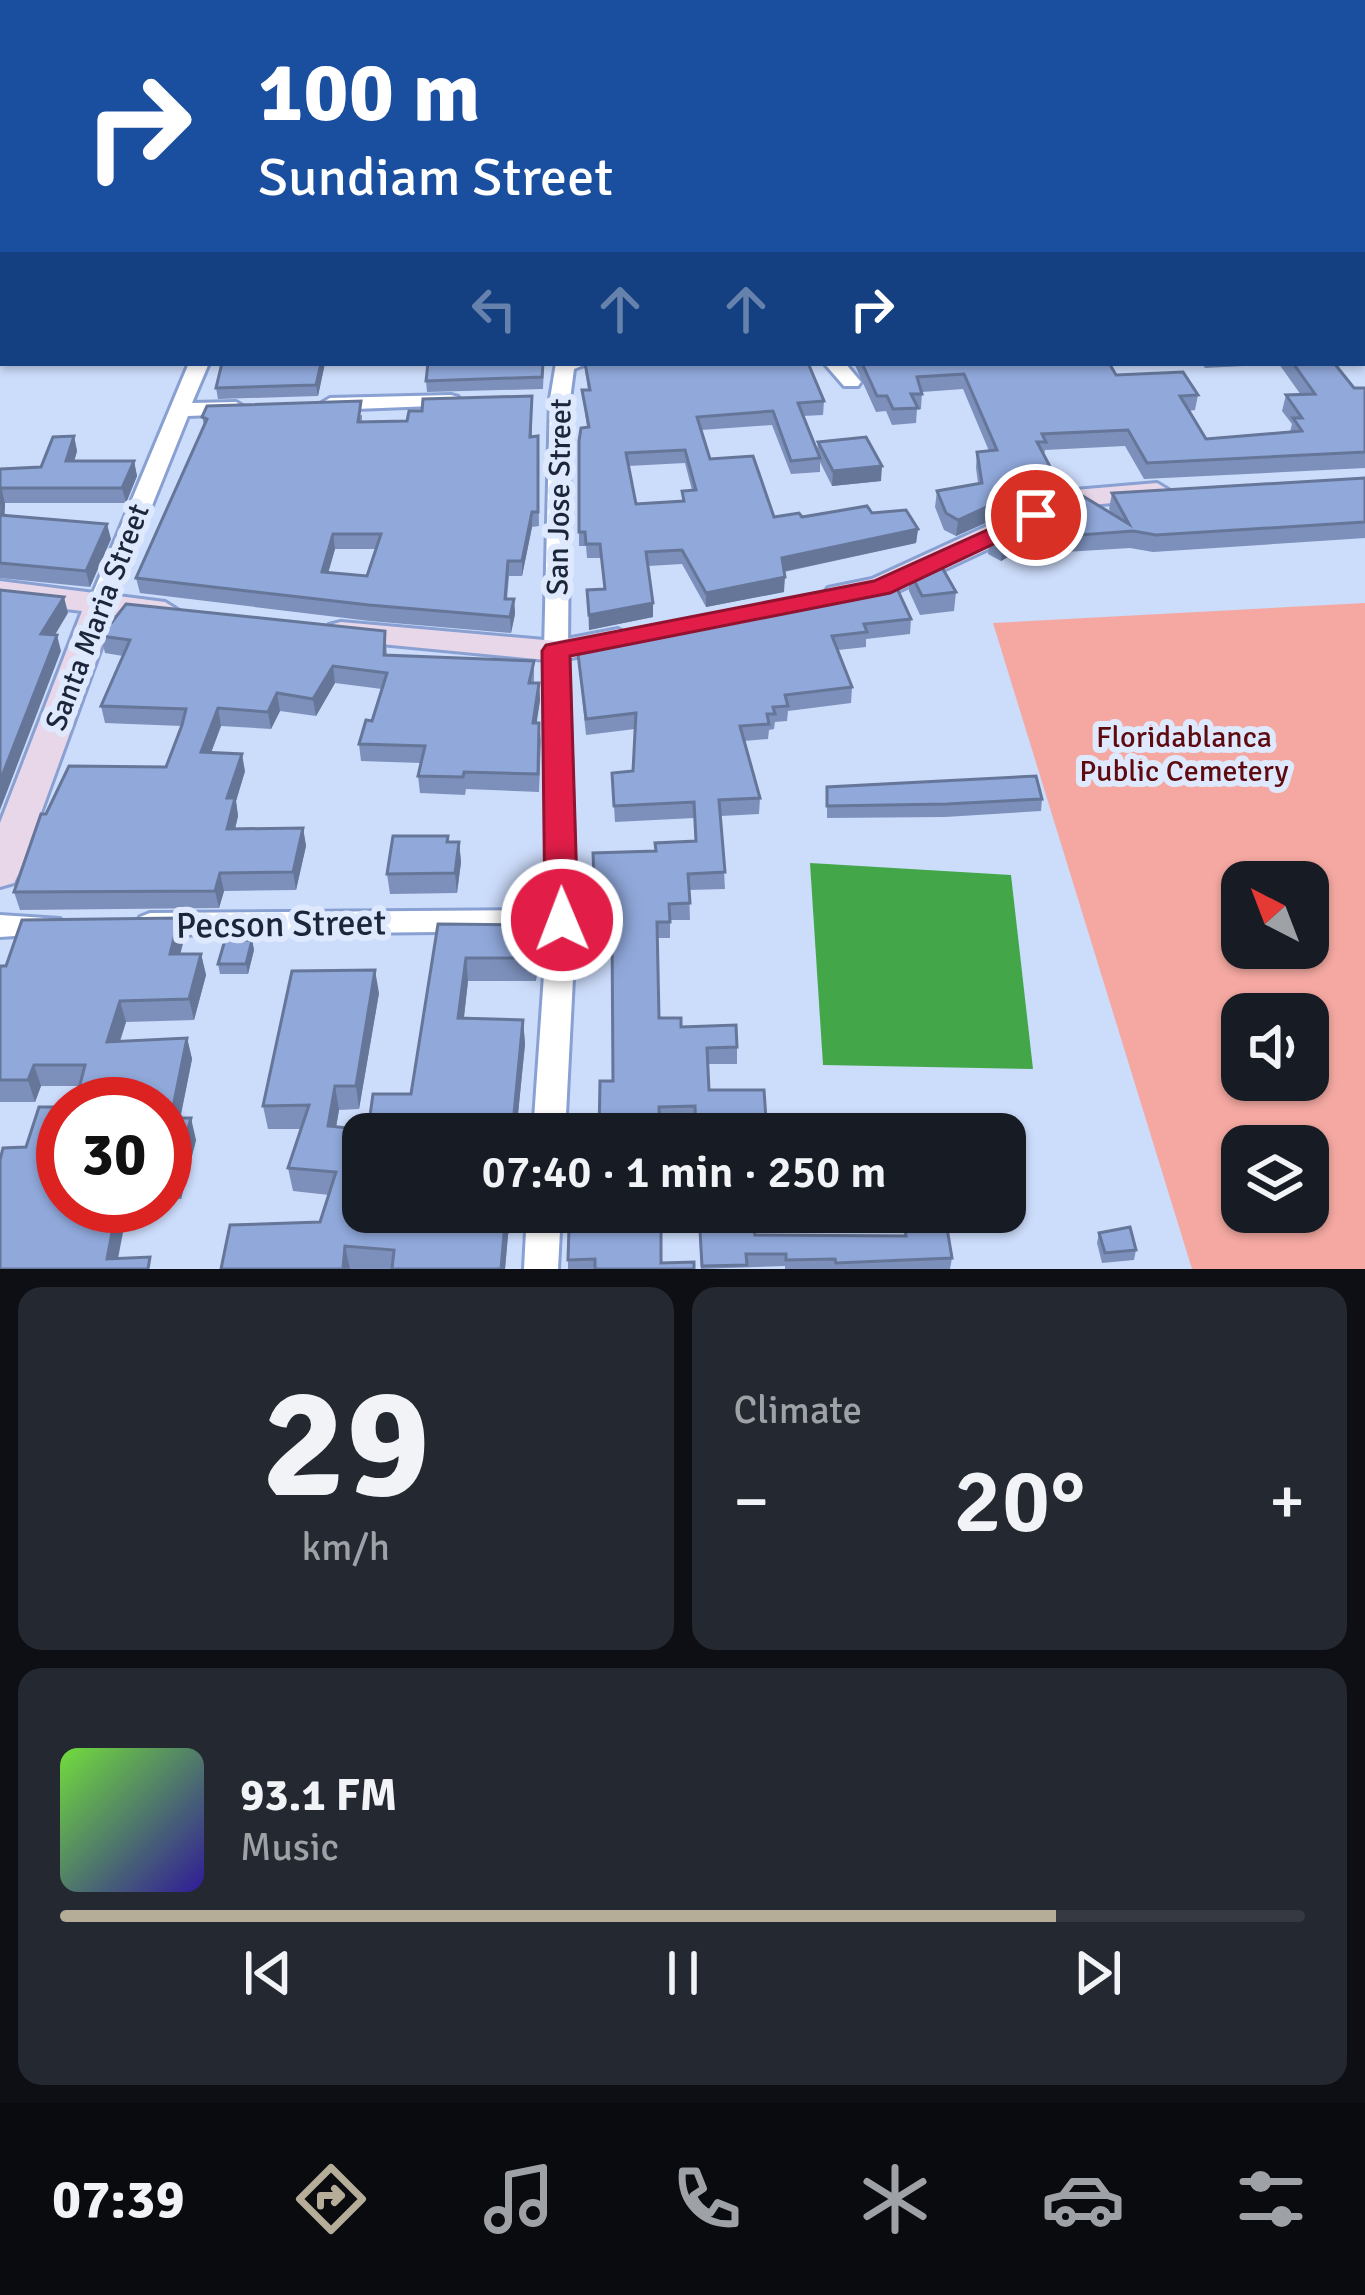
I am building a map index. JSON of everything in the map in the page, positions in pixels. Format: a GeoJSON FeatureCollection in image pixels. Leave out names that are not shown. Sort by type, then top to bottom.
{"type":"FeatureCollection","features":[{"type":"Feature","properties":{"kind":"street","name":"Santa Maria Street"},"geometry":{"type":"LineString","coordinates":[[0,873],[100,604],[198,366]]}},
{"type":"Feature","properties":{"kind":"street","name":"San Jose Street"},"geometry":{"type":"LineString","coordinates":[[550,1113],[562,920],[549,399],[564,366]]}},
{"type":"Feature","properties":{"kind":"street"},"geometry":{"type":"LineString","coordinates":[[837,366],[851,382]]}},
{"type":"Feature","properties":{"kind":"street"},"geometry":{"type":"LineString","coordinates":[[309,405],[475,400]]}},
{"type":"Feature","properties":{"kind":"street"},"geometry":{"type":"LineString","coordinates":[[178,410],[268,407]]}},
{"type":"Feature","properties":{"kind":"street"},"geometry":{"type":"LineString","coordinates":[[812,601],[881,587],[1074,497],[1186,490]]}},
{"type":"Feature","properties":{"kind":"street"},"geometry":{"type":"LineString","coordinates":[[0,591],[190,615]]}},
{"type":"Feature","properties":{"kind":"street"},"geometry":{"type":"LineString","coordinates":[[303,627],[556,651],[649,633]]}},
{"type":"Feature","properties":{"kind":"street","name":"Pecson Street"},"geometry":{"type":"LineString","coordinates":[[117,925],[562,920]]}},
{"type":"Feature","properties":{"kind":"street"},"geometry":{"type":"LineString","coordinates":[[0,926],[70,925]]}},
{"type":"Feature","properties":{"kind":"street"},"geometry":{"type":"LineString","coordinates":[[541,1269],[543,1233]]}},
{"type":"Feature","properties":{"kind":"green space","name":"Floridablanca Public Cemetery"},"geometry":{"type":"Polygon","coordinates":[[[1365,603],[1365,1269],[1192,1269],[993,623],[1365,603]]]}},
{"type":"Feature","properties":{"kind":"shaded area"},"geometry":{"type":"Polygon","coordinates":[[[810,863],[1011,875],[1033,1069],[823,1065],[810,863]]]}},
{"type":"Feature","properties":{"kind":"building"},"geometry":{"type":"Polygon","coordinates":[[[221,366],[320,366],[316,385],[216,388],[221,366]]]}},
{"type":"Feature","properties":{"kind":"building"},"geometry":{"type":"Polygon","coordinates":[[[428,366],[543,366],[542,377],[426,381],[428,366]]]}},
{"type":"Feature","properties":{"kind":"building"},"geometry":{"type":"Polygon","coordinates":[[[586,366],[809,366],[824,401],[798,403],[820,458],[791,461],[773,411],[697,417],[710,459],[753,456],[774,517],[867,506],[872,513],[906,510],[918,529],[782,558],[785,577],[706,593],[682,550],[646,552],[653,603],[589,615],[587,590],[605,589],[600,544],[586,544],[585,532],[579,532],[579,441],[581,428],[589,427],[582,390],[590,390],[586,366]],[[685,450],[626,453],[636,504],[684,501],[682,491],[696,490],[685,450]]]}},
{"type":"Feature","properties":{"kind":"building"},"geometry":{"type":"Polygon","coordinates":[[[863,366],[1111,366],[1116,375],[1183,372],[1198,395],[1180,396],[1206,439],[1302,431],[1293,418],[1302,418],[1286,395],[1315,394],[1295,366],[1336,366],[1354,388],[1365,388],[1365,452],[1147,463],[1128,430],[1042,434],[1046,442],[1037,442],[1055,476],[958,520],[946,513],[937,491],[982,483],[977,452],[997,450],[964,374],[917,377],[922,394],[911,394],[918,408],[893,409],[887,396],[877,396],[863,366]]]}},
{"type":"Feature","properties":{"kind":"building"},"geometry":{"type":"Polygon","coordinates":[[[532,396],[530,437],[538,436],[538,512],[532,512],[522,561],[508,561],[505,599],[514,599],[510,617],[136,578],[207,419],[202,417],[207,406],[361,401],[358,422],[407,421],[409,411],[422,411],[423,399],[532,396]],[[333,534],[322,572],[367,576],[381,534],[333,534]]]}},
{"type":"Feature","properties":{"kind":"building"},"geometry":{"type":"Polygon","coordinates":[[[74,436],[66,461],[134,461],[122,488],[1,488],[0,505],[0,469],[41,467],[53,437],[74,436]]]}},
{"type":"Feature","properties":{"kind":"building"},"geometry":{"type":"Polygon","coordinates":[[[866,437],[882,466],[833,471],[818,442],[866,437]]]}},
{"type":"Feature","properties":{"kind":"building"},"geometry":{"type":"Polygon","coordinates":[[[1365,478],[1365,522],[1067,536],[1056,514],[1003,544],[990,537],[1081,495],[1129,524],[1112,493],[1365,478]]]}},
{"type":"Feature","properties":{"kind":"building"},"geometry":{"type":"Polygon","coordinates":[[[0,515],[107,524],[86,571],[0,563],[0,515]]]}},
{"type":"Feature","properties":{"kind":"building"},"geometry":{"type":"Polygon","coordinates":[[[940,564],[956,592],[922,596],[910,572],[940,564]]]}},
{"type":"Feature","properties":{"kind":"building"},"geometry":{"type":"Polygon","coordinates":[[[895,584],[911,619],[864,624],[867,632],[832,636],[852,687],[785,695],[788,706],[773,707],[775,714],[767,714],[769,724],[740,726],[760,798],[719,800],[725,872],[688,874],[690,903],[669,904],[670,922],[657,922],[659,1018],[681,1018],[681,1027],[736,1025],[737,1047],[707,1048],[709,1090],[764,1090],[766,1113],[695,1113],[695,1106],[659,1107],[659,1113],[599,1113],[600,1081],[613,1081],[612,928],[596,928],[593,853],[656,851],[655,843],[696,841],[694,802],[614,806],[612,773],[633,771],[636,713],[586,719],[577,646],[895,584]]]}},
{"type":"Feature","properties":{"kind":"building"},"geometry":{"type":"Polygon","coordinates":[[[0,590],[64,597],[41,634],[57,635],[0,781],[0,590]]]}},
{"type":"Feature","properties":{"kind":"building"},"geometry":{"type":"Polygon","coordinates":[[[126,604],[385,631],[384,655],[534,661],[529,683],[539,683],[533,723],[539,723],[538,774],[418,776],[425,746],[359,744],[366,720],[372,721],[387,673],[333,666],[313,699],[277,693],[268,712],[218,708],[201,752],[242,754],[227,798],[235,798],[227,829],[303,828],[293,872],[220,873],[215,891],[14,892],[41,814],[46,814],[69,766],[166,767],[186,709],[101,706],[130,640],[101,636],[126,604]]]}},
{"type":"Feature","properties":{"kind":"building"},"geometry":{"type":"Polygon","coordinates":[[[1036,776],[1042,799],[827,806],[827,787],[1036,776]]]}},
{"type":"Feature","properties":{"kind":"building"},"geometry":{"type":"Polygon","coordinates":[[[393,836],[448,836],[447,842],[459,842],[455,873],[387,874],[393,836]]]}},
{"type":"Feature","properties":{"kind":"building"},"geometry":{"type":"Polygon","coordinates":[[[179,918],[170,954],[201,954],[189,999],[120,1001],[107,1042],[187,1038],[179,1077],[82,1077],[85,1065],[34,1065],[28,1080],[0,1080],[0,966],[6,966],[22,920],[179,918]]]}},
{"type":"Feature","properties":{"kind":"building"},"geometry":{"type":"Polygon","coordinates":[[[438,924],[538,925],[534,958],[466,958],[458,1018],[523,1020],[514,1113],[370,1113],[373,1094],[411,1094],[438,924]]]}},
{"type":"Feature","properties":{"kind":"building"},"geometry":{"type":"Polygon","coordinates":[[[225,940],[252,940],[246,964],[218,964],[225,940]]]}},
{"type":"Feature","properties":{"kind":"building"},"geometry":{"type":"Polygon","coordinates":[[[375,970],[356,1086],[335,1086],[328,1126],[342,1127],[342,1233],[504,1233],[501,1269],[392,1269],[394,1250],[345,1246],[343,1269],[221,1269],[230,1225],[320,1222],[336,1172],[288,1168],[309,1105],[263,1106],[292,971],[375,970]]]}},
{"type":"Feature","properties":{"kind":"building"},"geometry":{"type":"Polygon","coordinates":[[[36,1116],[36,1233],[112,1233],[107,1259],[150,1257],[148,1269],[0,1269],[0,1160],[3,1148],[26,1147],[36,1116]]]}},
{"type":"Feature","properties":{"kind":"building"},"geometry":{"type":"Polygon","coordinates":[[[1130,1227],[1136,1250],[1105,1253],[1099,1233],[1130,1227]]]}},
{"type":"Feature","properties":{"kind":"building"},"geometry":{"type":"Polygon","coordinates":[[[569,1233],[661,1233],[661,1263],[694,1262],[694,1269],[595,1269],[595,1259],[568,1260],[569,1233]]]}},
{"type":"Feature","properties":{"kind":"building"},"geometry":{"type":"Polygon","coordinates":[[[700,1233],[948,1233],[952,1258],[836,1263],[835,1259],[786,1260],[786,1254],[746,1254],[747,1265],[702,1266],[700,1233]]]}},
{"type":"Feature","properties":{"kind":"route"},"geometry":{"type":"LineString","coordinates":[[562,920],[556,651],[881,587],[1036,515]]}}]}
